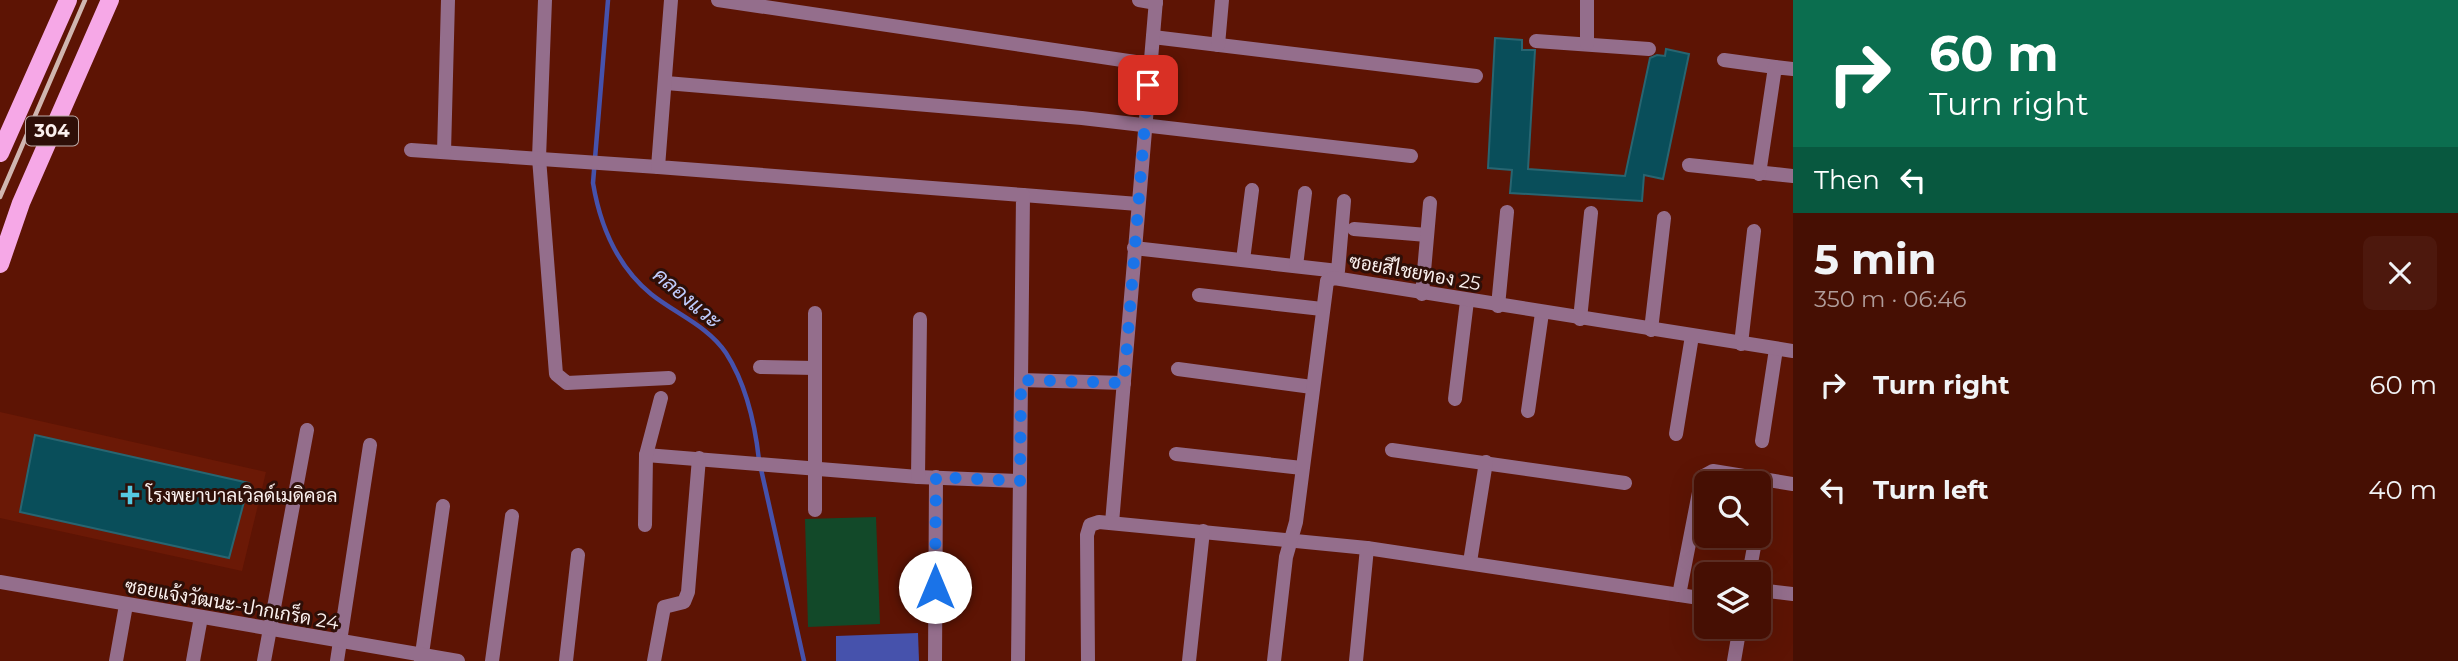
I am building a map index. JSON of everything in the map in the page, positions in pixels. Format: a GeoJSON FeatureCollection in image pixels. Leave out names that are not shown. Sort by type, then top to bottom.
{"type":"FeatureCollection","features":[{"type":"Feature","properties":{"kind":"main road","name":"304"},"geometry":{"type":"LineString","coordinates":[[0,153],[68,0]]}},
{"type":"Feature","properties":{"kind":"main road","name":"304"},"geometry":{"type":"LineString","coordinates":[[0,264],[26,191],[110,0]]}},
{"type":"Feature","properties":{"kind":"street"},"geometry":{"type":"LineString","coordinates":[[444,152],[448,0]]}},
{"type":"Feature","properties":{"kind":"street"},"geometry":{"type":"LineString","coordinates":[[545,0],[539,158],[556,374],[567,383],[669,378]]}},
{"type":"Feature","properties":{"kind":"street"},"geometry":{"type":"LineString","coordinates":[[658,167],[671,0]]}},
{"type":"Feature","properties":{"kind":"street"},"geometry":{"type":"LineString","coordinates":[[718,0],[1149,64]]}},
{"type":"Feature","properties":{"kind":"street"},"geometry":{"type":"LineString","coordinates":[[1112,523],[1156,2],[1139,0]]}},
{"type":"Feature","properties":{"kind":"street"},"geometry":{"type":"LineString","coordinates":[[1218,45],[1222,0]]}},
{"type":"Feature","properties":{"kind":"street"},"geometry":{"type":"LineString","coordinates":[[1587,0],[1587,44]]}},
{"type":"Feature","properties":{"kind":"street"},"geometry":{"type":"LineString","coordinates":[[1153,37],[1476,76]]}},
{"type":"Feature","properties":{"kind":"street"},"geometry":{"type":"LineString","coordinates":[[1536,41],[1649,49]]}},
{"type":"Feature","properties":{"kind":"street"},"geometry":{"type":"LineString","coordinates":[[1724,61],[1793,69]]}},
{"type":"Feature","properties":{"kind":"street"},"geometry":{"type":"LineString","coordinates":[[1759,174],[1775,67]]}},
{"type":"Feature","properties":{"kind":"street"},"geometry":{"type":"LineString","coordinates":[[666,83],[1144,126],[1411,156]]}},
{"type":"Feature","properties":{"kind":"street"},"geometry":{"type":"LineString","coordinates":[[411,150],[1138,204]]}},
{"type":"Feature","properties":{"kind":"street"},"geometry":{"type":"LineString","coordinates":[[1689,165],[1793,176]]}},
{"type":"Feature","properties":{"kind":"street"},"geometry":{"type":"LineString","coordinates":[[1242,260],[1252,190]]}},
{"type":"Feature","properties":{"kind":"street"},"geometry":{"type":"LineString","coordinates":[[1296,266],[1305,193]]}},
{"type":"Feature","properties":{"kind":"street"},"geometry":{"type":"LineString","coordinates":[[1018,661],[1023,195]]}},
{"type":"Feature","properties":{"kind":"street"},"geometry":{"type":"LineString","coordinates":[[1134,248],[1338,271],[1344,201]]}},
{"type":"Feature","properties":{"kind":"street"},"geometry":{"type":"LineString","coordinates":[[1422,294],[1430,203]]}},
{"type":"Feature","properties":{"kind":"street"},"geometry":{"type":"LineString","coordinates":[[1498,306],[1507,212]]}},
{"type":"Feature","properties":{"kind":"street"},"geometry":{"type":"LineString","coordinates":[[1580,319],[1591,213]]}},
{"type":"Feature","properties":{"kind":"street"},"geometry":{"type":"LineString","coordinates":[[1651,330],[1664,218]]}},
{"type":"Feature","properties":{"kind":"street"},"geometry":{"type":"LineString","coordinates":[[1354,229],[1427,235]]}},
{"type":"Feature","properties":{"kind":"street"},"geometry":{"type":"LineString","coordinates":[[1741,344],[1754,231]]}},
{"type":"Feature","properties":{"kind":"street","name":"ซอยสีไชยทอง 25"},"geometry":{"type":"LineString","coordinates":[[1274,661],[1286,557],[1292,539],[1327,281],[1334,278],[1793,351]]}},
{"type":"Feature","properties":{"kind":"street"},"geometry":{"type":"LineString","coordinates":[[1199,295],[1322,309]]}},
{"type":"Feature","properties":{"kind":"street"},"geometry":{"type":"LineString","coordinates":[[1454,399],[1467,301]]}},
{"type":"Feature","properties":{"kind":"street"},"geometry":{"type":"LineString","coordinates":[[815,313],[815,510]]}},
{"type":"Feature","properties":{"kind":"street"},"geometry":{"type":"LineString","coordinates":[[1528,411],[1542,313]]}},
{"type":"Feature","properties":{"kind":"street"},"geometry":{"type":"LineString","coordinates":[[918,477],[920,319]]}},
{"type":"Feature","properties":{"kind":"street"},"geometry":{"type":"LineString","coordinates":[[1675,434],[1692,336]]}},
{"type":"Feature","properties":{"kind":"street"},"geometry":{"type":"LineString","coordinates":[[1762,441],[1776,349]]}},
{"type":"Feature","properties":{"kind":"street"},"geometry":{"type":"LineString","coordinates":[[760,367],[815,368]]}},
{"type":"Feature","properties":{"kind":"street"},"geometry":{"type":"LineString","coordinates":[[1178,369],[1312,387]]}},
{"type":"Feature","properties":{"kind":"street"},"geometry":{"type":"LineString","coordinates":[[1021,380],[1124,383]]}},
{"type":"Feature","properties":{"kind":"street"},"geometry":{"type":"LineString","coordinates":[[645,525],[646,455],[661,398]]}},
{"type":"Feature","properties":{"kind":"street"},"geometry":{"type":"LineString","coordinates":[[264,661],[307,430]]}},
{"type":"Feature","properties":{"kind":"street"},"geometry":{"type":"LineString","coordinates":[[337,661],[370,445]]}},
{"type":"Feature","properties":{"kind":"street"},"geometry":{"type":"LineString","coordinates":[[1392,450],[1625,483]]}},
{"type":"Feature","properties":{"kind":"street"},"geometry":{"type":"LineString","coordinates":[[1176,454],[1302,468]]}},
{"type":"Feature","properties":{"kind":"street"},"geometry":{"type":"LineString","coordinates":[[646,455],[815,466],[918,477],[1020,481]]}},
{"type":"Feature","properties":{"kind":"street"},"geometry":{"type":"LineString","coordinates":[[654,661],[660,614],[664,607],[684,602],[688,592],[699,458]]}},
{"type":"Feature","properties":{"kind":"street"},"geometry":{"type":"LineString","coordinates":[[1470,562],[1486,462]]}},
{"type":"Feature","properties":{"kind":"street"},"geometry":{"type":"LineString","coordinates":[[1679,595],[1702,477],[1706,472],[1793,484]]}},
{"type":"Feature","properties":{"kind":"street"},"geometry":{"type":"LineString","coordinates":[[935,661],[936,477]]}},
{"type":"Feature","properties":{"kind":"street"},"geometry":{"type":"LineString","coordinates":[[422,658],[443,506]]}},
{"type":"Feature","properties":{"kind":"street"},"geometry":{"type":"LineString","coordinates":[[492,661],[512,516]]}},
{"type":"Feature","properties":{"kind":"street"},"geometry":{"type":"LineString","coordinates":[[1088,661],[1087,535],[1090,525],[1112,523],[1292,539],[1470,562],[1694,597]]}},
{"type":"Feature","properties":{"kind":"street"},"geometry":{"type":"LineString","coordinates":[[1189,661],[1203,531]]}},
{"type":"Feature","properties":{"kind":"street"},"geometry":{"type":"LineString","coordinates":[[1356,661],[1367,548]]}},
{"type":"Feature","properties":{"kind":"street"},"geometry":{"type":"LineString","coordinates":[[566,661],[578,555]]}},
{"type":"Feature","properties":{"kind":"street","name":"ซอยแจ้งวัฒนะ-ปากเกร็ด 24"},"geometry":{"type":"LineString","coordinates":[[0,582],[422,658],[458,661]]}},
{"type":"Feature","properties":{"kind":"street"},"geometry":{"type":"LineString","coordinates":[[1771,591],[1793,594]]}},
{"type":"Feature","properties":{"kind":"street"},"geometry":{"type":"LineString","coordinates":[[116,661],[126,605]]}},
{"type":"Feature","properties":{"kind":"street"},"geometry":{"type":"LineString","coordinates":[[193,661],[201,617]]}},
{"type":"Feature","properties":{"kind":"street"},"geometry":{"type":"LineString","coordinates":[[1734,661],[1738,639]]}},
{"type":"Feature","properties":{"kind":"shaded area","name":"โรงพยาบาลเวิลด์เมดิคอล"},"geometry":{"type":"Polygon","coordinates":[[[0,412],[266,472],[242,571],[0,518],[0,412]]]}},
{"type":"Feature","properties":{"kind":"green space"},"geometry":{"type":"Polygon","coordinates":[[[876,517],[880,624],[808,627],[805,519],[876,517]]]}},
{"type":"Feature","properties":{"kind":"water"},"geometry":{"type":"Polygon","coordinates":[[[918,633],[919,661],[836,661],[836,636],[918,633]]]}},
{"type":"Feature","properties":{"kind":"building"},"geometry":{"type":"Polygon","coordinates":[[[1495,38],[1522,40],[1522,50],[1535,50],[1528,169],[1625,176],[1650,58],[1665,56],[1666,49],[1689,54],[1663,179],[1644,175],[1642,201],[1510,193],[1512,170],[1488,168],[1495,38]]]}},
{"type":"Feature","properties":{"kind":"building","name":"โรงพยาบาลเวิลด์เมดิคอล"},"geometry":{"type":"Polygon","coordinates":[[[35,435],[249,483],[229,558],[20,512],[35,435]]]}},
{"type":"Feature","properties":{"kind":"waterway","name":"คลองแวะ"},"geometry":{"type":"LineString","coordinates":[[608,0],[593,183],[600,214],[612,244],[639,283],[710,335],[726,353],[739,378],[748,405],[759,460]]}},
{"type":"Feature","properties":{"kind":"waterway","name":"คลองแวะ"},"geometry":{"type":"LineString","coordinates":[[761,469],[804,661]]}},
{"type":"Feature","properties":{"kind":"railway"},"geometry":{"type":"LineString","coordinates":[[0,197],[85,0]]}},
{"type":"Feature","properties":{"kind":"place","name":"โรงพยาบาลเวิลด์เมดิคอล"},"geometry":{"type":"Point","coordinates":[130,495]}},
{"type":"Feature","properties":{"kind":"route"},"geometry":{"type":"LineString","coordinates":[[935,587],[936,477],[1020,481],[1021,380],[1124,383],[1148,85]]}}]}
